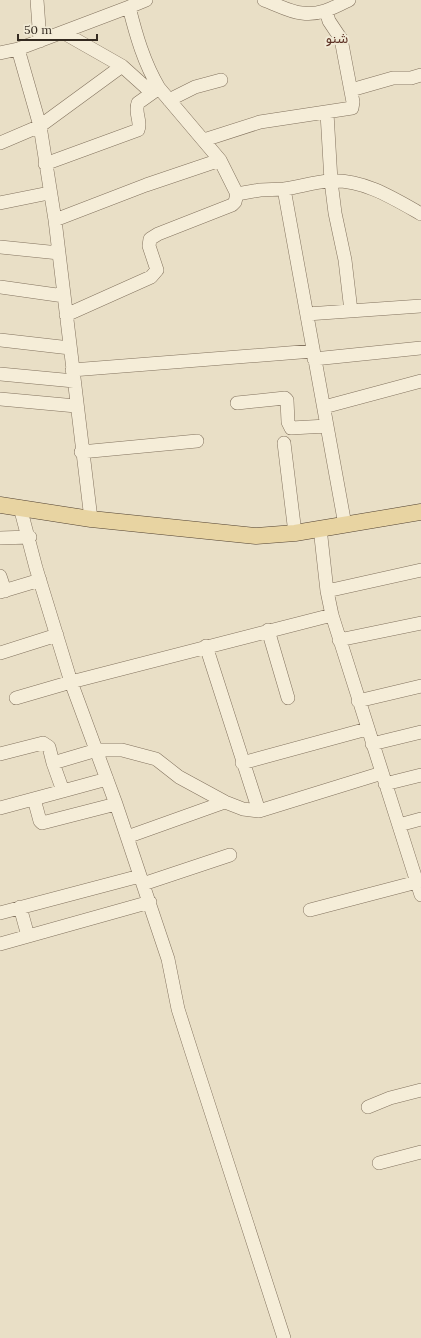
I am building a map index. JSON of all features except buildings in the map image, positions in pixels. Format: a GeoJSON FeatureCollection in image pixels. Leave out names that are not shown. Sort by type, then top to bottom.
{"type":"FeatureCollection","features":[{"type":"Feature","properties":{"kind":"main road"},"geometry":{"type":"LineString","coordinates":[[0,505],[91,519],[252,536],[345,525],[421,512]]}},
{"type":"Feature","properties":{"kind":"street"},"geometry":{"type":"LineString","coordinates":[[37,0],[40,41]]}},
{"type":"Feature","properties":{"kind":"street"},"geometry":{"type":"LineString","coordinates":[[0,53],[18,49],[64,33],[80,25],[146,0]]}},
{"type":"Feature","properties":{"kind":"street"},"geometry":{"type":"LineString","coordinates":[[264,0],[301,14],[326,11],[349,0]]}},
{"type":"Feature","properties":{"kind":"street"},"geometry":{"type":"LineString","coordinates":[[129,7],[136,36],[152,78],[155,91]]}},
{"type":"Feature","properties":{"kind":"street"},"geometry":{"type":"LineString","coordinates":[[204,140],[260,122],[352,108],[353,102],[341,39],[329,21],[326,11]]}},
{"type":"Feature","properties":{"kind":"street"},"geometry":{"type":"LineString","coordinates":[[64,33],[92,47],[122,66],[169,100],[220,160],[237,194],[235,202],[232,205],[158,234],[150,239],[149,246],[157,270],[151,277],[66,315]]}},
{"type":"Feature","properties":{"kind":"street"},"geometry":{"type":"LineString","coordinates":[[18,49],[40,126],[59,253],[81,452],[91,519]]}},
{"type":"Feature","properties":{"kind":"street"},"geometry":{"type":"LineString","coordinates":[[0,143],[40,126],[122,66]]}},
{"type":"Feature","properties":{"kind":"street"},"geometry":{"type":"LineString","coordinates":[[351,90],[393,78],[411,78],[421,75]]}},
{"type":"Feature","properties":{"kind":"street"},"geometry":{"type":"LineString","coordinates":[[169,100],[195,87],[220,80]]}},
{"type":"Feature","properties":{"kind":"street"},"geometry":{"type":"LineString","coordinates":[[45,164],[138,130],[140,124],[136,108],[138,104],[155,91]]}},
{"type":"Feature","properties":{"kind":"street"},"geometry":{"type":"LineString","coordinates":[[327,113],[334,212],[345,260],[351,311]]}},
{"type":"Feature","properties":{"kind":"street"},"geometry":{"type":"LineString","coordinates":[[54,220],[146,185],[220,160]]}},
{"type":"Feature","properties":{"kind":"street"},"geometry":{"type":"LineString","coordinates":[[237,194],[260,190],[284,189],[331,181],[372,188],[385,193],[421,214]]}},
{"type":"Feature","properties":{"kind":"street"},"geometry":{"type":"LineString","coordinates":[[284,189],[345,525]]}},
{"type":"Feature","properties":{"kind":"street"},"geometry":{"type":"LineString","coordinates":[[0,203],[49,193]]}},
{"type":"Feature","properties":{"kind":"street"},"geometry":{"type":"LineString","coordinates":[[0,247],[59,253]]}},
{"type":"Feature","properties":{"kind":"street"},"geometry":{"type":"LineString","coordinates":[[0,287],[64,296]]}},
{"type":"Feature","properties":{"kind":"street"},"geometry":{"type":"LineString","coordinates":[[307,314],[421,306]]}},
{"type":"Feature","properties":{"kind":"street"},"geometry":{"type":"LineString","coordinates":[[0,340],[70,348]]}},
{"type":"Feature","properties":{"kind":"street"},"geometry":{"type":"LineString","coordinates":[[0,374],[73,376],[314,355],[421,348]]}},
{"type":"Feature","properties":{"kind":"street"},"geometry":{"type":"LineString","coordinates":[[324,407],[421,381]]}},
{"type":"Feature","properties":{"kind":"street"},"geometry":{"type":"LineString","coordinates":[[238,403],[285,398],[287,400],[288,422],[291,428],[327,426]]}},
{"type":"Feature","properties":{"kind":"street"},"geometry":{"type":"LineString","coordinates":[[0,399],[76,406]]}},
{"type":"Feature","properties":{"kind":"street"},"geometry":{"type":"LineString","coordinates":[[81,452],[197,441]]}},
{"type":"Feature","properties":{"kind":"street"},"geometry":{"type":"LineString","coordinates":[[284,443],[295,532]]}},
{"type":"Feature","properties":{"kind":"street"},"geometry":{"type":"LineString","coordinates":[[20,507],[30,537],[40,580],[71,682],[97,750],[150,902],[168,959],[178,1009],[284,1338]]}},
{"type":"Feature","properties":{"kind":"street"},"geometry":{"type":"LineString","coordinates":[[320,528],[327,591],[332,615],[383,778],[399,825],[417,866],[417,882],[421,895]]}},
{"type":"Feature","properties":{"kind":"street"},"geometry":{"type":"LineString","coordinates":[[0,538],[30,537]]}},
{"type":"Feature","properties":{"kind":"street"},"geometry":{"type":"LineString","coordinates":[[327,591],[421,570]]}},
{"type":"Feature","properties":{"kind":"street"},"geometry":{"type":"LineString","coordinates":[[0,576],[2,591],[40,580]]}},
{"type":"Feature","properties":{"kind":"street"},"geometry":{"type":"LineString","coordinates":[[16,698],[206,646],[332,615]]}},
{"type":"Feature","properties":{"kind":"street"},"geometry":{"type":"LineString","coordinates":[[339,640],[421,623]]}},
{"type":"Feature","properties":{"kind":"street"},"geometry":{"type":"LineString","coordinates":[[268,630],[288,698]]}},
{"type":"Feature","properties":{"kind":"street"},"geometry":{"type":"LineString","coordinates":[[0,653],[57,635]]}},
{"type":"Feature","properties":{"kind":"street"},"geometry":{"type":"LineString","coordinates":[[206,646],[242,763],[259,811]]}},
{"type":"Feature","properties":{"kind":"street"},"geometry":{"type":"LineString","coordinates":[[358,701],[421,686]]}},
{"type":"Feature","properties":{"kind":"street"},"geometry":{"type":"LineString","coordinates":[[242,763],[367,729]]}},
{"type":"Feature","properties":{"kind":"street"},"geometry":{"type":"LineString","coordinates":[[372,744],[421,732]]}},
{"type":"Feature","properties":{"kind":"street"},"geometry":{"type":"LineString","coordinates":[[0,754],[44,743],[49,747],[62,791]]}},
{"type":"Feature","properties":{"kind":"street"},"geometry":{"type":"LineString","coordinates":[[53,763],[97,750],[122,750],[156,759],[179,777],[225,802],[243,809],[259,811],[383,778],[421,775]]}},
{"type":"Feature","properties":{"kind":"street"},"geometry":{"type":"LineString","coordinates":[[0,808],[107,779]]}},
{"type":"Feature","properties":{"kind":"street"},"geometry":{"type":"LineString","coordinates":[[34,799],[40,821],[42,823],[116,804]]}},
{"type":"Feature","properties":{"kind":"street"},"geometry":{"type":"LineString","coordinates":[[127,837],[225,802]]}},
{"type":"Feature","properties":{"kind":"street"},"geometry":{"type":"LineString","coordinates":[[399,825],[421,819]]}},
{"type":"Feature","properties":{"kind":"street"},"geometry":{"type":"LineString","coordinates":[[0,913],[20,907],[142,880],[230,855]]}},
{"type":"Feature","properties":{"kind":"street"},"geometry":{"type":"LineString","coordinates":[[310,910],[417,882]]}},
{"type":"Feature","properties":{"kind":"street"},"geometry":{"type":"LineString","coordinates":[[0,944],[150,902]]}},
{"type":"Feature","properties":{"kind":"street"},"geometry":{"type":"LineString","coordinates":[[20,907],[28,936]]}},
{"type":"Feature","properties":{"kind":"street"},"geometry":{"type":"LineString","coordinates":[[368,1107],[390,1098],[421,1090]]}},
{"type":"Feature","properties":{"kind":"street"},"geometry":{"type":"LineString","coordinates":[[379,1163],[421,1152]]}},
{"type":"Feature","properties":{"kind":"district","name":"شنو"},"geometry":{"type":"Point","coordinates":[337,38]}}]}
